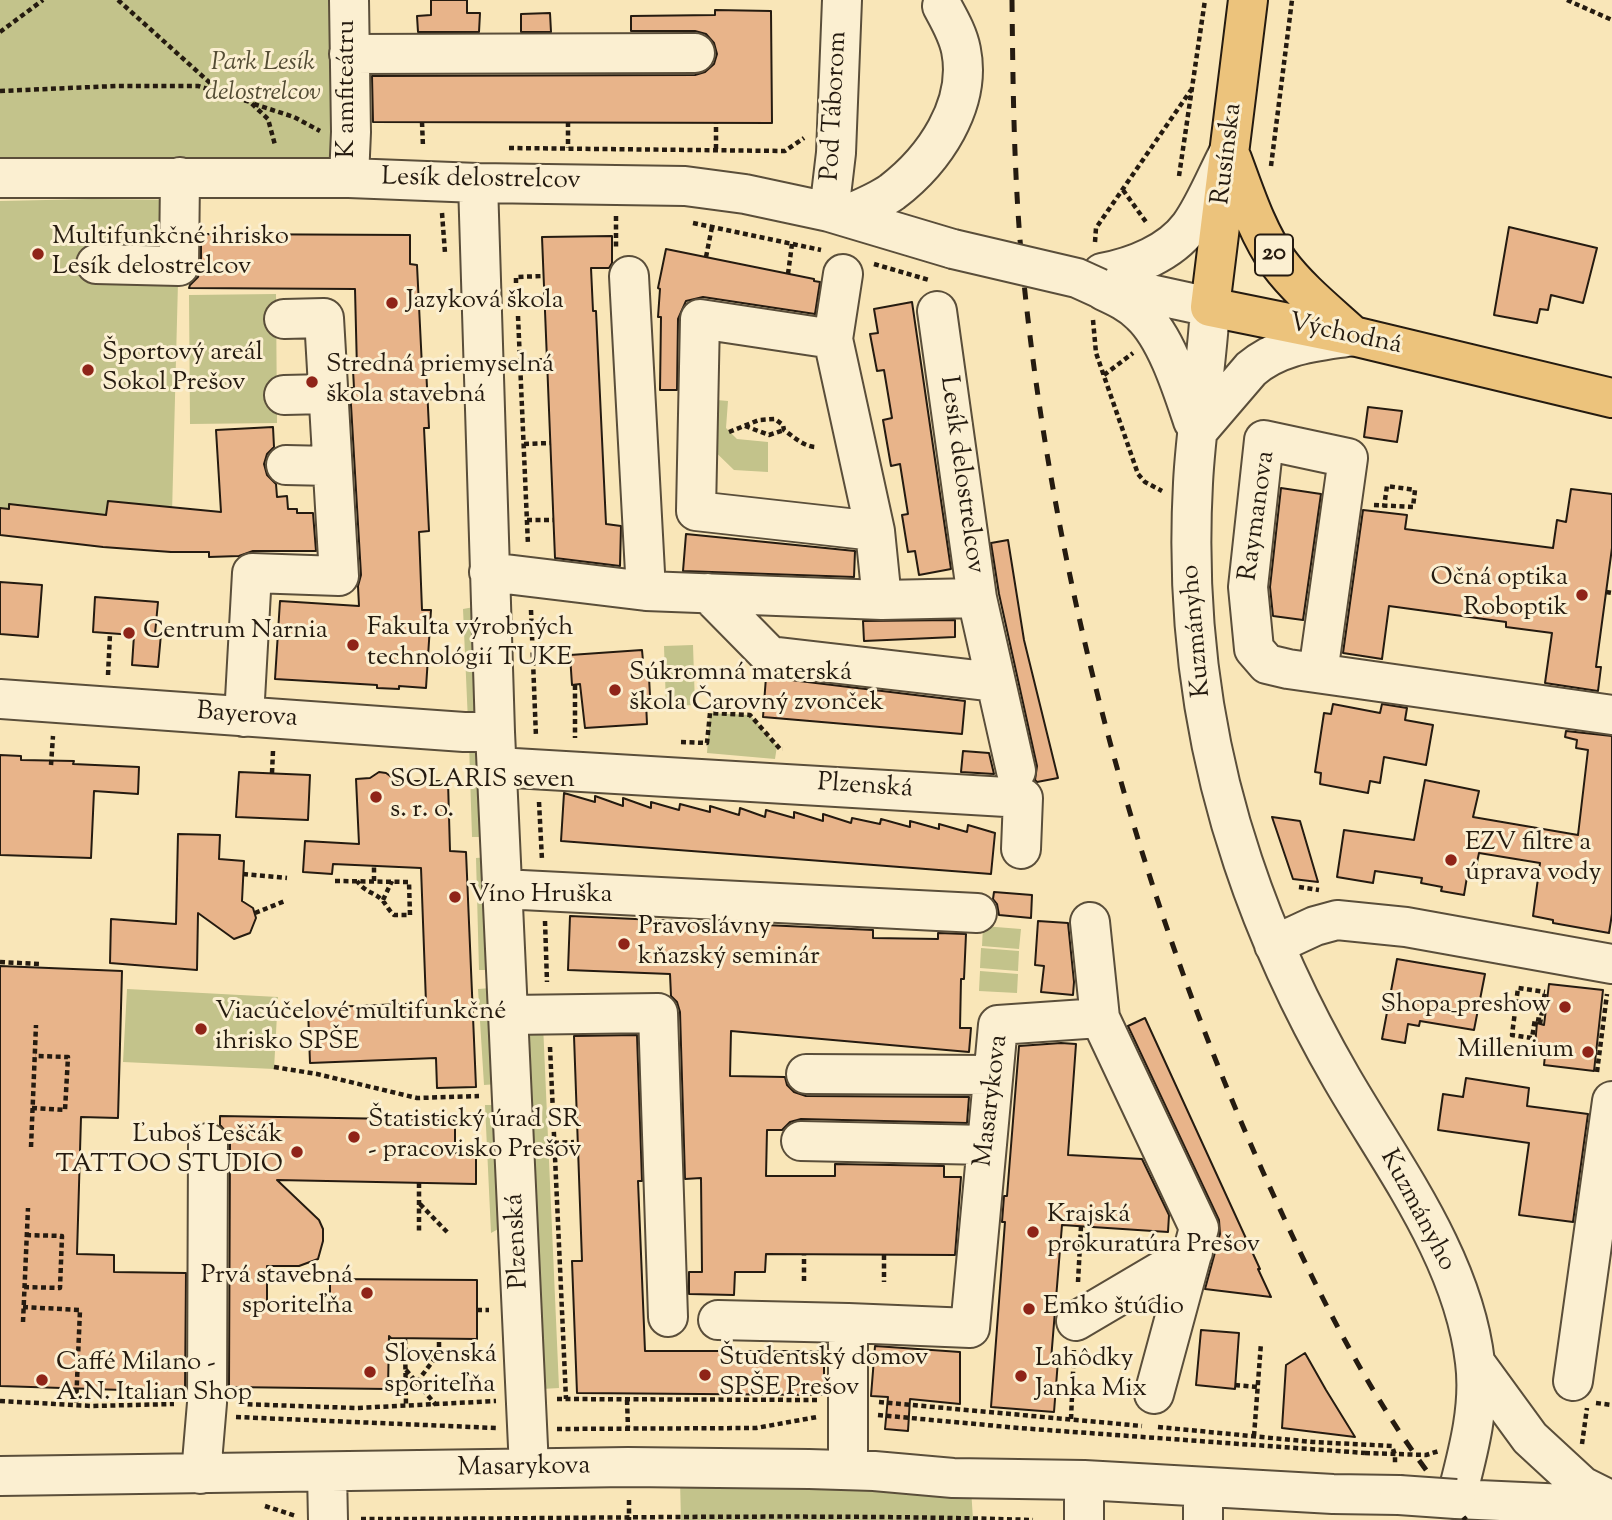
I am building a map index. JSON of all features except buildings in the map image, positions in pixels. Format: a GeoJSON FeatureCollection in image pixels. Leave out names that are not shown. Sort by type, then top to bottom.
{"type":"FeatureCollection","features":[{"type":"Feature","properties":{"kind":"main road","name":"Rusínska"},"geometry":{"type":"LineString","coordinates":[[1210,307],[1248,0]]}},
{"type":"Feature","properties":{"kind":"main road","name":"20"},"geometry":{"type":"LineString","coordinates":[[1229,152],[1252,213],[1272,252],[1289,275],[1353,336]]}},
{"type":"Feature","properties":{"kind":"main road","name":"Východná"},"geometry":{"type":"LineString","coordinates":[[1210,307],[1353,336],[1612,398]]}},
{"type":"Feature","properties":{"kind":"street","name":"K amfiteátru"},"geometry":{"type":"LineString","coordinates":[[349,0],[349,162]]}},
{"type":"Feature","properties":{"kind":"street","name":"Pod Táborom"},"geometry":{"type":"LineString","coordinates":[[836,214],[842,0]]}},
{"type":"Feature","properties":{"kind":"street"},"geometry":{"type":"LineString","coordinates":[[836,214],[890,193],[938,142],[952,118],[961,96],[963,69],[961,48],[942,6]]}},
{"type":"Feature","properties":{"kind":"street"},"geometry":{"type":"LineString","coordinates":[[349,54],[695,52]]}},
{"type":"Feature","properties":{"kind":"street"},"geometry":{"type":"LineString","coordinates":[[1094,288],[1163,250],[1190,226],[1229,152]]}},
{"type":"Feature","properties":{"kind":"street","name":"Lesík delostrelcov"},"geometry":{"type":"LineString","coordinates":[[0,178],[180,177],[349,162],[478,183],[685,186],[745,194],[836,214],[1094,288]]}},
{"type":"Feature","properties":{"kind":"street"},"geometry":{"type":"LineString","coordinates":[[96,264],[179,266],[180,177]]}},
{"type":"Feature","properties":{"kind":"street","name":"Plzenská"},"geometry":{"type":"LineString","coordinates":[[478,183],[498,277],[489,572],[528,1468]]}},
{"type":"Feature","properties":{"kind":"street"},"geometry":{"type":"LineString","coordinates":[[849,263],[832,339],[875,531],[882,600]]}},
{"type":"Feature","properties":{"kind":"street"},"geometry":{"type":"LineString","coordinates":[[629,276],[646,591]]}},
{"type":"Feature","properties":{"kind":"street"},"geometry":{"type":"LineString","coordinates":[[1094,288],[1126,301],[1143,316],[1177,371],[1197,432]]}},
{"type":"Feature","properties":{"kind":"street","name":"Východná"},"geometry":{"type":"LineString","coordinates":[[1094,288],[1210,307]]}},
{"type":"Feature","properties":{"kind":"street","name":"Lesík delostrelcov"},"geometry":{"type":"LineString","coordinates":[[936,296],[977,598]]}},
{"type":"Feature","properties":{"kind":"street","name":"Kuzmányho"},"geometry":{"type":"LineString","coordinates":[[1210,307],[1197,432],[1190,568],[1199,670],[1217,771],[1242,861],[1274,945],[1300,1002],[1335,1067],[1401,1176],[1438,1245],[1458,1292],[1476,1364],[1475,1405],[1467,1452],[1451,1513]]}},
{"type":"Feature","properties":{"kind":"street"},"geometry":{"type":"LineString","coordinates":[[244,717],[252,573],[339,576],[324,318],[284,319]]}},
{"type":"Feature","properties":{"kind":"street"},"geometry":{"type":"LineString","coordinates":[[832,339],[700,319],[696,511],[875,531]]}},
{"type":"Feature","properties":{"kind":"street"},"geometry":{"type":"LineString","coordinates":[[1197,432],[1261,360],[1285,348],[1353,336]]}},
{"type":"Feature","properties":{"kind":"street"},"geometry":{"type":"LineString","coordinates":[[284,395],[327,394]]}},
{"type":"Feature","properties":{"kind":"street","name":"Raymanova"},"geometry":{"type":"LineString","coordinates":[[1318,673],[1348,458],[1264,440],[1248,587],[1254,649],[1267,664],[1318,673],[1612,715]]}},
{"type":"Feature","properties":{"kind":"street"},"geometry":{"type":"LineString","coordinates":[[286,465],[331,466]]}},
{"type":"Feature","properties":{"kind":"street"},"geometry":{"type":"LineString","coordinates":[[489,572],[646,591],[882,600],[977,598],[1020,784],[1021,849]]}},
{"type":"Feature","properties":{"kind":"street"},"geometry":{"type":"LineString","coordinates":[[708,593],[770,656],[995,682]]}},
{"type":"Feature","properties":{"kind":"street","name":"Bayerova"},"geometry":{"type":"LineString","coordinates":[[0,699],[464,733],[496,749]]}},
{"type":"Feature","properties":{"kind":"street","name":"Plzenská"},"geometry":{"type":"LineString","coordinates":[[496,749],[541,747],[1020,784]]}},
{"type":"Feature","properties":{"kind":"street"},"geometry":{"type":"LineString","coordinates":[[502,889],[977,913]]}},
{"type":"Feature","properties":{"kind":"street"},"geometry":{"type":"LineString","coordinates":[[1274,945],[1315,926],[1337,920],[1406,927],[1612,964]]}},
{"type":"Feature","properties":{"kind":"street"},"geometry":{"type":"LineString","coordinates":[[1090,922],[1100,1018],[1199,1228],[1154,1394]]}},
{"type":"Feature","properties":{"kind":"street"},"geometry":{"type":"LineString","coordinates":[[509,1015],[658,1013],[668,1318]]}},
{"type":"Feature","properties":{"kind":"street","name":"Masarykova"},"geometry":{"type":"LineString","coordinates":[[848,1323],[970,1328],[998,1025],[1100,1018]]}},
{"type":"Feature","properties":{"kind":"street"},"geometry":{"type":"LineString","coordinates":[[806,1074],[993,1075]]}},
{"type":"Feature","properties":{"kind":"street"},"geometry":{"type":"LineString","coordinates":[[1573,1381],[1612,1101]]}},
{"type":"Feature","properties":{"kind":"street"},"geometry":{"type":"LineString","coordinates":[[801,1141],[987,1145]]}},
{"type":"Feature","properties":{"kind":"street"},"geometry":{"type":"LineString","coordinates":[[201,1474],[207,1403],[208,1143]]}},
{"type":"Feature","properties":{"kind":"street"},"geometry":{"type":"LineString","coordinates":[[1076,1321],[1193,1252]]}},
{"type":"Feature","properties":{"kind":"street"},"geometry":{"type":"LineString","coordinates":[[718,1320],[848,1323],[848,1470]]}},
{"type":"Feature","properties":{"kind":"street"},"geometry":{"type":"LineString","coordinates":[[1476,1364],[1530,1438],[1582,1486],[1612,1503]]}},
{"type":"Feature","properties":{"kind":"street","name":"Masarykova"},"geometry":{"type":"LineString","coordinates":[[3,1470],[201,1474],[528,1468],[848,1470],[953,1478],[1084,1479],[1203,1503],[1333,1493],[1399,1495],[1451,1513],[1556,1504],[1612,1503]]}},
{"type":"Feature","properties":{"kind":"street"},"geometry":{"type":"LineString","coordinates":[[327,1473],[327,1519]]}},
{"type":"Feature","properties":{"kind":"street"},"geometry":{"type":"LineString","coordinates":[[1084,1479],[1084,1520]]}},
{"type":"Feature","properties":{"kind":"street"},"geometry":{"type":"LineString","coordinates":[[1333,1493],[1369,1520]]}},
{"type":"Feature","properties":{"kind":"path"},"geometry":{"type":"LineString","coordinates":[[0,32],[43,0]]}},
{"type":"Feature","properties":{"kind":"path"},"geometry":{"type":"LineString","coordinates":[[118,0],[222,93]]}},
{"type":"Feature","properties":{"kind":"path"},"geometry":{"type":"LineString","coordinates":[[1179,179],[1205,0]]}},
{"type":"Feature","properties":{"kind":"path"},"geometry":{"type":"LineString","coordinates":[[1272,173],[1271,162],[1292,0]]}},
{"type":"Feature","properties":{"kind":"path"},"geometry":{"type":"LineString","coordinates":[[1567,0],[1612,20]]}},
{"type":"Feature","properties":{"kind":"path"},"geometry":{"type":"LineString","coordinates":[[0,91],[198,86],[294,117],[349,162]]}},
{"type":"Feature","properties":{"kind":"path"},"geometry":{"type":"LineString","coordinates":[[1096,228],[1191,90]]}},
{"type":"Feature","properties":{"kind":"path"},"geometry":{"type":"LineString","coordinates":[[250,102],[268,119],[275,145]]}},
{"type":"Feature","properties":{"kind":"path"},"geometry":{"type":"LineString","coordinates":[[1180,106],[1189,108]]}},
{"type":"Feature","properties":{"kind":"path"},"geometry":{"type":"LineString","coordinates":[[422,122],[423,147]]}},
{"type":"Feature","properties":{"kind":"path"},"geometry":{"type":"LineString","coordinates":[[568,122],[568,148]]}},
{"type":"Feature","properties":{"kind":"path"},"geometry":{"type":"LineString","coordinates":[[716,122],[716,150]]}},
{"type":"Feature","properties":{"kind":"path"},"geometry":{"type":"LineString","coordinates":[[1123,190],[1150,229]]}},
{"type":"Feature","properties":{"kind":"path"},"geometry":{"type":"LineString","coordinates":[[603,215],[616,215]]}},
{"type":"Feature","properties":{"kind":"path"},"geometry":{"type":"LineString","coordinates":[[682,221],[792,244],[936,296]]}},
{"type":"Feature","properties":{"kind":"path"},"geometry":{"type":"LineString","coordinates":[[706,257],[712,227]]}},
{"type":"Feature","properties":{"kind":"path"},"geometry":{"type":"LineString","coordinates":[[788,274],[792,244]]}},
{"type":"Feature","properties":{"kind":"path"},"geometry":{"type":"LineString","coordinates":[[498,277],[516,265]]}},
{"type":"Feature","properties":{"kind":"path"},"geometry":{"type":"LineString","coordinates":[[498,277],[544,276]]}},
{"type":"Feature","properties":{"kind":"path"},"geometry":{"type":"LineString","coordinates":[[498,277],[517,291]]}},
{"type":"Feature","properties":{"kind":"path"},"geometry":{"type":"LineString","coordinates":[[1094,288],[1096,353],[1138,474],[1145,482],[1158,488]]}},
{"type":"Feature","properties":{"kind":"path"},"geometry":{"type":"LineString","coordinates":[[517,305],[529,577],[541,747],[543,891],[566,1399]]}},
{"type":"Feature","properties":{"kind":"path"},"geometry":{"type":"LineString","coordinates":[[1104,375],[1142,346]]}},
{"type":"Feature","properties":{"kind":"path"},"geometry":{"type":"LineString","coordinates":[[520,361],[548,360]]}},
{"type":"Feature","properties":{"kind":"path"},"geometry":{"type":"LineString","coordinates":[[430,398],[451,397]]}},
{"type":"Feature","properties":{"kind":"path"},"geometry":{"type":"LineString","coordinates":[[698,428],[721,434],[759,420],[775,419],[784,430],[807,447],[815,447]]}},
{"type":"Feature","properties":{"kind":"path"},"geometry":{"type":"LineString","coordinates":[[744,426],[769,435],[784,430]]}},
{"type":"Feature","properties":{"kind":"path"},"geometry":{"type":"LineString","coordinates":[[524,444],[551,443]]}},
{"type":"Feature","properties":{"kind":"path"},"geometry":{"type":"LineString","coordinates":[[1342,498],[1384,507],[1413,507],[1415,490],[1387,486],[1384,507]]}},
{"type":"Feature","properties":{"kind":"path"},"geometry":{"type":"LineString","coordinates":[[527,520],[554,520]]}},
{"type":"Feature","properties":{"kind":"path"},"geometry":{"type":"LineString","coordinates":[[108,683],[110,634]]}},
{"type":"Feature","properties":{"kind":"path"},"geometry":{"type":"LineString","coordinates":[[575,685],[575,738]]}},
{"type":"Feature","properties":{"kind":"path"},"geometry":{"type":"LineString","coordinates":[[667,742],[707,743],[710,713],[750,715],[780,748],[793,749]]}},
{"type":"Feature","properties":{"kind":"path"},"geometry":{"type":"LineString","coordinates":[[51,765],[52,736]]}},
{"type":"Feature","properties":{"kind":"path"},"geometry":{"type":"LineString","coordinates":[[562,737],[588,738]]}},
{"type":"Feature","properties":{"kind":"path"},"geometry":{"type":"LineString","coordinates":[[272,773],[273,751]]}},
{"type":"Feature","properties":{"kind":"path"},"geometry":{"type":"LineString","coordinates":[[374,866],[374,881]]}},
{"type":"Feature","properties":{"kind":"path"},"geometry":{"type":"LineString","coordinates":[[243,874],[287,878]]}},
{"type":"Feature","properties":{"kind":"path"},"geometry":{"type":"LineString","coordinates":[[335,881],[357,881],[374,881],[392,881],[409,882],[410,915],[394,915],[386,908],[383,900],[368,893],[357,881]]}},
{"type":"Feature","properties":{"kind":"path"},"geometry":{"type":"LineString","coordinates":[[383,900],[392,881]]}},
{"type":"Feature","properties":{"kind":"path"},"geometry":{"type":"LineString","coordinates":[[255,913],[285,901]]}},
{"type":"Feature","properties":{"kind":"path"},"geometry":{"type":"LineString","coordinates":[[0,962],[39,964],[39,968]]}},
{"type":"Feature","properties":{"kind":"path"},"geometry":{"type":"LineString","coordinates":[[1545,985],[1545,992],[1540,1022],[1535,1019],[1532,1038],[1512,1035],[1518,988],[1545,992]]}},
{"type":"Feature","properties":{"kind":"path"},"geometry":{"type":"LineString","coordinates":[[30,1147],[36,1025]]}},
{"type":"Feature","properties":{"kind":"path"},"geometry":{"type":"LineString","coordinates":[[32,1108],[65,1110],[68,1057],[35,1056]]}},
{"type":"Feature","properties":{"kind":"path"},"geometry":{"type":"LineString","coordinates":[[274,1067],[317,1073],[417,1098],[480,1096]]}},
{"type":"Feature","properties":{"kind":"path"},"geometry":{"type":"LineString","coordinates":[[554,1143],[574,1142]]}},
{"type":"Feature","properties":{"kind":"path"},"geometry":{"type":"LineString","coordinates":[[419,1183],[419,1233]]}},
{"type":"Feature","properties":{"kind":"path"},"geometry":{"type":"LineString","coordinates":[[419,1204],[448,1233]]}},
{"type":"Feature","properties":{"kind":"path"},"geometry":{"type":"LineString","coordinates":[[23,1322],[28,1208]]}},
{"type":"Feature","properties":{"kind":"path"},"geometry":{"type":"LineString","coordinates":[[24,1287],[60,1288],[62,1249],[62,1236],[26,1235]]}},
{"type":"Feature","properties":{"kind":"path"},"geometry":{"type":"LineString","coordinates":[[804,1254],[804,1281]]}},
{"type":"Feature","properties":{"kind":"path"},"geometry":{"type":"LineString","coordinates":[[884,1255],[884,1282]]}},
{"type":"Feature","properties":{"kind":"path"},"geometry":{"type":"LineString","coordinates":[[23,1307],[80,1310],[76,1405]]}},
{"type":"Feature","properties":{"kind":"path"},"geometry":{"type":"LineString","coordinates":[[477,1310],[489,1310]]}},
{"type":"Feature","properties":{"kind":"path"},"geometry":{"type":"LineString","coordinates":[[405,1339],[406,1406]]}},
{"type":"Feature","properties":{"kind":"path"},"geometry":{"type":"LineString","coordinates":[[417,1382],[439,1353],[439,1339]]}},
{"type":"Feature","properties":{"kind":"path"},"geometry":{"type":"LineString","coordinates":[[1254,1436],[1261,1343]]}},
{"type":"Feature","properties":{"kind":"path"},"geometry":{"type":"LineString","coordinates":[[406,1369],[436,1405]]}},
{"type":"Feature","properties":{"kind":"path"},"geometry":{"type":"LineString","coordinates":[[1235,1385],[1258,1387]]}},
{"type":"Feature","properties":{"kind":"path"},"geometry":{"type":"LineString","coordinates":[[0,1401],[76,1405],[207,1403],[357,1408],[566,1399],[848,1400],[1392,1446]]}},
{"type":"Feature","properties":{"kind":"path"},"geometry":{"type":"LineString","coordinates":[[1581,1452],[1588,1402],[1612,1405]]}},
{"type":"Feature","properties":{"kind":"path"},"geometry":{"type":"LineString","coordinates":[[1365,1453],[1426,1455],[1439,1451]]}},
{"type":"Feature","properties":{"kind":"path"},"geometry":{"type":"LineString","coordinates":[[253,1502],[301,1518],[327,1519],[738,1515],[1033,1520]]}},
{"type":"Feature","properties":{"kind":"green space","name":"Park Lesík delostrelcov"},"geometry":{"type":"Polygon","coordinates":[[[0,0],[350,0],[349,161],[0,157],[0,0]]]}},
{"type":"Feature","properties":{"kind":"green space","name":"Športový areál Sokol Prešov"},"geometry":{"type":"Polygon","coordinates":[[[185,200],[180,205],[171,552],[0,534],[0,201],[185,200]]]}},
{"type":"Feature","properties":{"kind":"green space"},"geometry":{"type":"Polygon","coordinates":[[[276,294],[277,423],[190,424],[189,295],[276,294]]]}},
{"type":"Feature","properties":{"kind":"green space"},"geometry":{"type":"Polygon","coordinates":[[[705,399],[728,401],[726,428],[737,439],[768,442],[768,472],[734,470],[702,439],[705,399]]]}},
{"type":"Feature","properties":{"kind":"green space"},"geometry":{"type":"Polygon","coordinates":[[[474,607],[483,709],[468,722],[463,609],[474,607]]]}},
{"type":"Feature","properties":{"kind":"green space"},"geometry":{"type":"Polygon","coordinates":[[[693,645],[695,705],[666,706],[664,646],[693,645]]]}},
{"type":"Feature","properties":{"kind":"green space"},"geometry":{"type":"Polygon","coordinates":[[[710,713],[750,715],[777,746],[775,759],[707,753],[710,713]]]}},
{"type":"Feature","properties":{"kind":"green space"},"geometry":{"type":"Polygon","coordinates":[[[469,743],[479,747],[487,837],[472,837],[469,743]]]}},
{"type":"Feature","properties":{"kind":"green space"},"geometry":{"type":"Polygon","coordinates":[[[488,857],[491,970],[479,970],[476,858],[488,857]]]}},
{"type":"Feature","properties":{"kind":"green space"},"geometry":{"type":"Polygon","coordinates":[[[983,926],[1021,929],[1019,949],[982,946],[983,926]]]}},
{"type":"Feature","properties":{"kind":"green space"},"geometry":{"type":"Polygon","coordinates":[[[981,948],[1019,951],[1018,971],[980,968],[981,948]]]}},
{"type":"Feature","properties":{"kind":"green space"},"geometry":{"type":"Polygon","coordinates":[[[980,971],[1018,974],[1017,993],[979,991],[980,971]]]}},
{"type":"Feature","properties":{"kind":"green space"},"geometry":{"type":"Polygon","coordinates":[[[491,988],[497,1084],[484,1085],[478,989],[491,988]]]}},
{"type":"Feature","properties":{"kind":"green space","name":"Viacúčelové multifunkčné ihrisko SPŠE"},"geometry":{"type":"Polygon","coordinates":[[[127,989],[278,997],[274,1069],[123,1062],[127,989]]]}},
{"type":"Feature","properties":{"kind":"green space"},"geometry":{"type":"Polygon","coordinates":[[[527,1024],[543,1024],[559,1388],[542,1389],[527,1024]]]}},
{"type":"Feature","properties":{"kind":"green space"},"geometry":{"type":"Polygon","coordinates":[[[485,1105],[498,1105],[502,1227],[491,1233],[485,1105]]]}},
{"type":"Feature","properties":{"kind":"green space"},"geometry":{"type":"Polygon","coordinates":[[[680,1481],[971,1488],[973,1520],[681,1520],[680,1481]]]}},
{"type":"Feature","properties":{"kind":"railway"},"geometry":{"type":"LineString","coordinates":[[1012,0],[1018,212],[1039,400],[1058,516],[1083,633],[1112,749],[1146,863],[1184,976],[1226,1086],[1313,1280],[1382,1405],[1408,1445],[1466,1520]]}},
{"type":"Feature","properties":{"kind":"place","name":"Multifunkčné ihrisko Lesík delostrelcov"},"geometry":{"type":"Point","coordinates":[38,254]}},
{"type":"Feature","properties":{"kind":"place","name":"Jazyková škola"},"geometry":{"type":"Point","coordinates":[392,303]}},
{"type":"Feature","properties":{"kind":"place","name":"Športový areál Sokol Prešov"},"geometry":{"type":"Point","coordinates":[88,370]}},
{"type":"Feature","properties":{"kind":"place","name":"Stredná priemyselná škola stavebná"},"geometry":{"type":"Point","coordinates":[312,382]}},
{"type":"Feature","properties":{"kind":"place","name":"Očná optika Roboptik"},"geometry":{"type":"Point","coordinates":[1582,595]}},
{"type":"Feature","properties":{"kind":"place","name":"Centrum Narnia"},"geometry":{"type":"Point","coordinates":[129,633]}},
{"type":"Feature","properties":{"kind":"place","name":"Fakulta výrobných technológií TUKE"},"geometry":{"type":"Point","coordinates":[353,645]}},
{"type":"Feature","properties":{"kind":"place","name":"Súkromná materská škola Čarovný zvonček"},"geometry":{"type":"Point","coordinates":[615,690]}},
{"type":"Feature","properties":{"kind":"place","name":"SOLARIS seven s. r. o."},"geometry":{"type":"Point","coordinates":[376,797]}},
{"type":"Feature","properties":{"kind":"place","name":"EZV filtre a úprava vody"},"geometry":{"type":"Point","coordinates":[1451,860]}},
{"type":"Feature","properties":{"kind":"place","name":"Víno Hruška"},"geometry":{"type":"Point","coordinates":[455,897]}},
{"type":"Feature","properties":{"kind":"place","name":"Pravoslávny kňazský seminár"},"geometry":{"type":"Point","coordinates":[624,944]}},
{"type":"Feature","properties":{"kind":"place","name":"Shopa_preshow"},"geometry":{"type":"Point","coordinates":[1565,1007]}},
{"type":"Feature","properties":{"kind":"place","name":"Viacúčelové multifunkčné ihrisko SPŠE"},"geometry":{"type":"Point","coordinates":[201,1029]}},
{"type":"Feature","properties":{"kind":"place","name":"Millenium"},"geometry":{"type":"Point","coordinates":[1588,1052]}},
{"type":"Feature","properties":{"kind":"place","name":"Štatistický úrad SR - pracovisko Prešov"},"geometry":{"type":"Point","coordinates":[354,1137]}},
{"type":"Feature","properties":{"kind":"place","name":"Ľuboš Leščák TATTOO STUDIO"},"geometry":{"type":"Point","coordinates":[297,1152]}},
{"type":"Feature","properties":{"kind":"place","name":"Krajská prokuratúra Prešov"},"geometry":{"type":"Point","coordinates":[1033,1232]}},
{"type":"Feature","properties":{"kind":"place","name":"Prvá stavebná sporiteľňa"},"geometry":{"type":"Point","coordinates":[367,1293]}},
{"type":"Feature","properties":{"kind":"place","name":"Emko štúdio"},"geometry":{"type":"Point","coordinates":[1029,1309]}},
{"type":"Feature","properties":{"kind":"place","name":"Slovenská sporiteľňa"},"geometry":{"type":"Point","coordinates":[370,1372]}},
{"type":"Feature","properties":{"kind":"place","name":"Študentský domov SPŠE Prešov"},"geometry":{"type":"Point","coordinates":[705,1375]}},
{"type":"Feature","properties":{"kind":"place","name":"Lahôdky Janka Mix"},"geometry":{"type":"Point","coordinates":[1021,1376]}},
{"type":"Feature","properties":{"kind":"place","name":"Caffé Milano - A.N. Italian Shop"},"geometry":{"type":"Point","coordinates":[42,1380]}}]}
